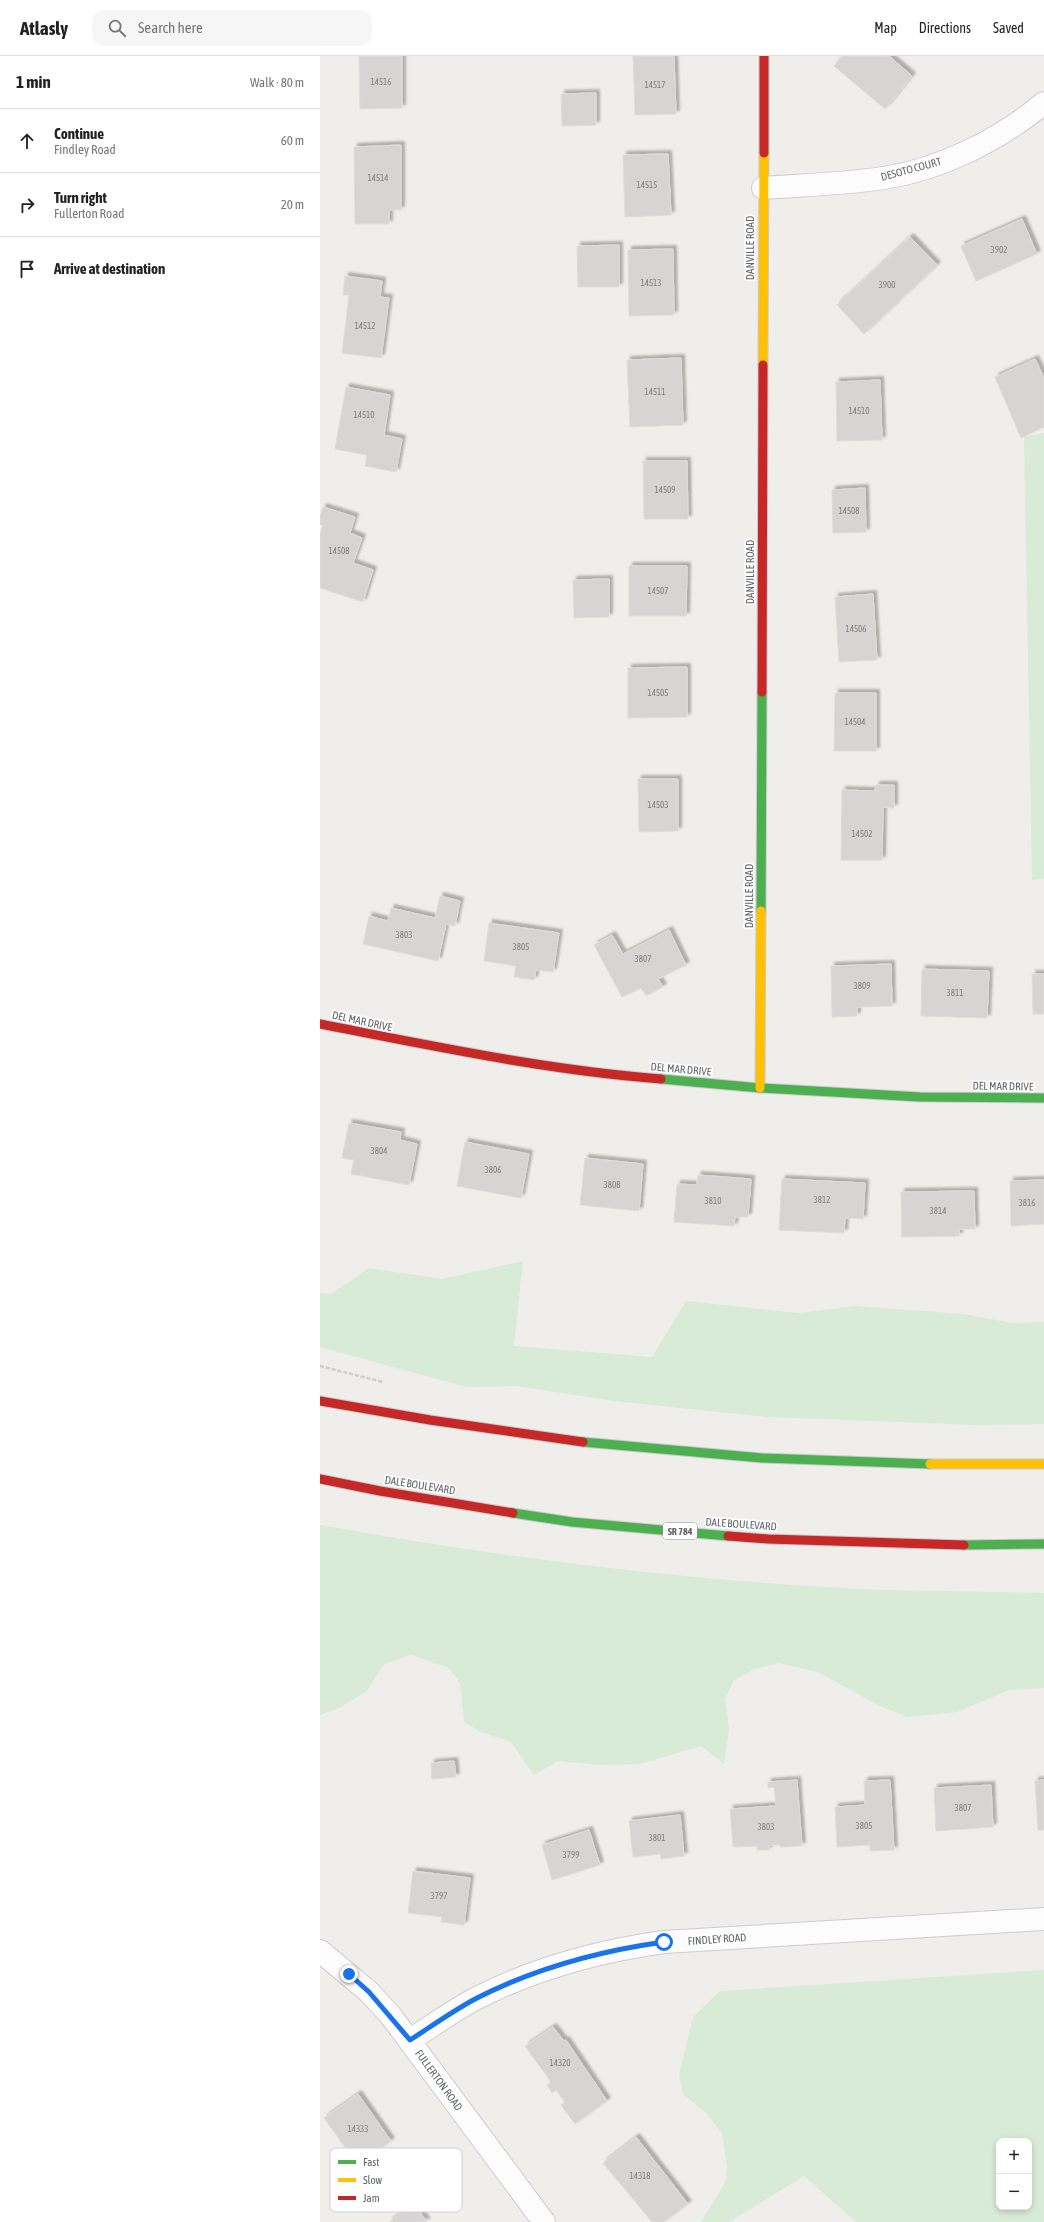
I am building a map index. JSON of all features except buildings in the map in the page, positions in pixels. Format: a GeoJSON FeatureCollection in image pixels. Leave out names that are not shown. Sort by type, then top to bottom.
{"type":"FeatureCollection","features":[{"type":"Feature","properties":{"kind":"street","name":"DANVILLE ROAD"},"geometry":{"type":"LineString","coordinates":[[760,1088],[764,56]]}},
{"type":"Feature","properties":{"kind":"street","name":"DESOTO COURT"},"geometry":{"type":"LineString","coordinates":[[763,188],[884,178],[933,165],[980,146],[1023,120],[1044,103]]}},
{"type":"Feature","properties":{"kind":"street","name":"DEL MAR DRIVE"},"geometry":{"type":"LineString","coordinates":[[320,1024],[457,1051],[598,1074],[760,1088],[920,1097],[1044,1098]]}},
{"type":"Feature","properties":{"kind":"street"},"geometry":{"type":"LineString","coordinates":[[320,1401],[422,1420],[590,1443],[732,1456],[943,1464],[1044,1464]]}},
{"type":"Feature","properties":{"kind":"street","name":"DALE BOULEVARD"},"geometry":{"type":"LineString","coordinates":[[320,1479],[388,1492],[580,1523],[768,1539],[924,1545],[1044,1544]]}},
{"type":"Feature","properties":{"kind":"street","name":"FINDLEY ROAD"},"geometry":{"type":"LineString","coordinates":[[410,2040],[476,1999],[506,1984],[566,1962],[634,1946],[664,1942],[1044,1919]]}},
{"type":"Feature","properties":{"kind":"street","name":"FULLERTON ROAD"},"geometry":{"type":"LineString","coordinates":[[320,1951],[369,1992],[410,2040],[544,2222]]}},
{"type":"Feature","properties":{"kind":"path"},"geometry":{"type":"LineString","coordinates":[[320,1366],[388,1383]]}},
{"type":"Feature","properties":{"kind":"green space"},"geometry":{"type":"Polygon","coordinates":[[[1044,433],[1044,879],[1032,880],[1024,437],[1044,433]]]}},
{"type":"Feature","properties":{"kind":"green space"},"geometry":{"type":"Polygon","coordinates":[[[523,1261],[514,1346],[652,1357],[686,1301],[798,1313],[856,1306],[963,1314],[1012,1323],[1044,1322],[1044,1424],[977,1425],[766,1417],[614,1401],[517,1386],[466,1387],[320,1347],[320,1293],[331,1294],[369,1268],[442,1279],[523,1261]]]}},
{"type":"Feature","properties":{"kind":"green space"},"geometry":{"type":"Polygon","coordinates":[[[320,1525],[451,1547],[516,1556],[582,1565],[714,1579],[871,1589],[1044,1593],[1044,1688],[1009,1690],[957,1712],[907,1717],[878,1705],[818,1672],[779,1663],[755,1669],[734,1680],[725,1699],[729,1729],[724,1764],[701,1746],[640,1764],[601,1765],[558,1761],[534,1775],[511,1742],[481,1732],[464,1722],[460,1683],[449,1668],[411,1655],[384,1664],[367,1691],[339,1708],[320,1715],[320,1525]]]}},
{"type":"Feature","properties":{"kind":"green space"},"geometry":{"type":"Polygon","coordinates":[[[1044,1970],[1044,2222],[856,2222],[804,2176],[729,2222],[701,2222],[725,2183],[727,2166],[722,2133],[706,2113],[683,2094],[679,2075],[693,2017],[720,1991],[1044,1970]]]}},
{"type":"Feature","properties":{"kind":"traffic: fast"},"geometry":{"type":"LineString","coordinates":[[761,911],[762,692]]}},
{"type":"Feature","properties":{"kind":"traffic: fast"},"geometry":{"type":"LineString","coordinates":[[661,1079],[760,1088],[920,1097],[1044,1098]]}},
{"type":"Feature","properties":{"kind":"traffic: fast"},"geometry":{"type":"LineString","coordinates":[[583,1442],[762,1458],[930,1464]]}},
{"type":"Feature","properties":{"kind":"traffic: fast"},"geometry":{"type":"LineString","coordinates":[[513,1513],[572,1522],[728,1536]]}},
{"type":"Feature","properties":{"kind":"traffic: fast"},"geometry":{"type":"LineString","coordinates":[[964,1545],[1044,1544]]}},
{"type":"Feature","properties":{"kind":"traffic: slow"},"geometry":{"type":"LineString","coordinates":[[763,365],[764,153]]}},
{"type":"Feature","properties":{"kind":"traffic: slow"},"geometry":{"type":"LineString","coordinates":[[760,1088],[761,911]]}},
{"type":"Feature","properties":{"kind":"traffic: slow"},"geometry":{"type":"LineString","coordinates":[[930,1464],[1044,1464]]}},
{"type":"Feature","properties":{"kind":"traffic: jam"},"geometry":{"type":"LineString","coordinates":[[764,56],[764,153]]}},
{"type":"Feature","properties":{"kind":"traffic: jam"},"geometry":{"type":"LineString","coordinates":[[762,692],[763,365]]}},
{"type":"Feature","properties":{"kind":"traffic: jam"},"geometry":{"type":"LineString","coordinates":[[320,1024],[447,1049],[575,1070],[661,1079]]}},
{"type":"Feature","properties":{"kind":"traffic: jam"},"geometry":{"type":"LineString","coordinates":[[320,1401],[430,1420],[583,1442]]}},
{"type":"Feature","properties":{"kind":"traffic: jam"},"geometry":{"type":"LineString","coordinates":[[320,1479],[380,1491],[513,1513]]}},
{"type":"Feature","properties":{"kind":"traffic: jam"},"geometry":{"type":"LineString","coordinates":[[728,1536],[768,1539],[964,1545]]}},
{"type":"Feature","properties":{"kind":"route"},"geometry":{"type":"LineString","coordinates":[[349,1974],[369,1992],[410,2040],[476,1999],[506,1984],[566,1962],[596,1954],[634,1946],[664,1942]]}}]}
